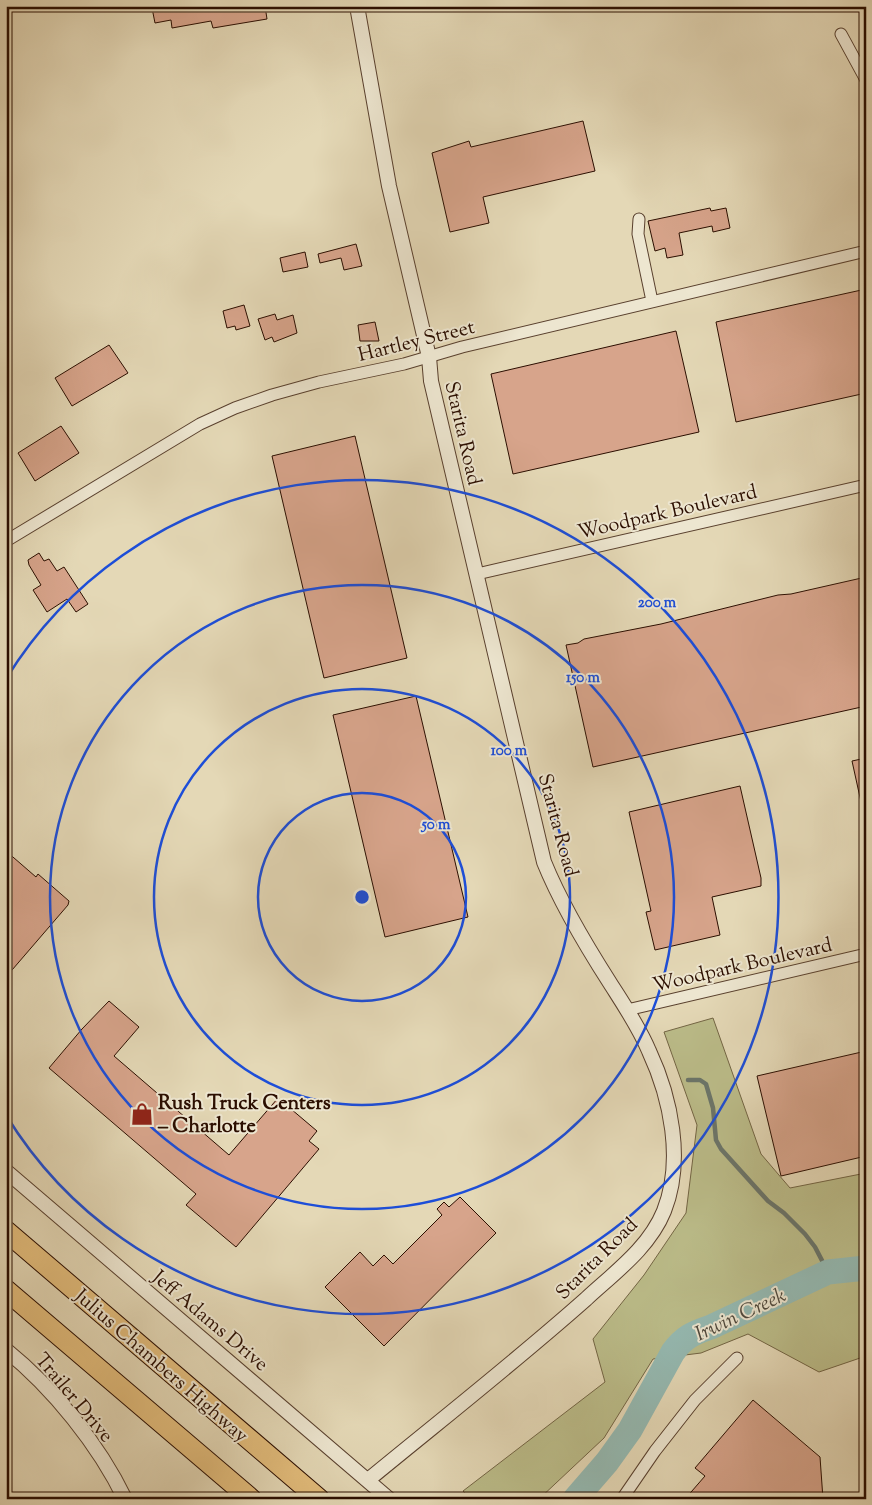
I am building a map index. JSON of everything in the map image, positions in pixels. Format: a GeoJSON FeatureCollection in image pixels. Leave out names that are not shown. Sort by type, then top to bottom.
{"type":"FeatureCollection","features":[{"type":"Feature","properties":{"kind":"highway","name":"Julius Chambers Highway"},"geometry":{"type":"LineString","coordinates":[[6,1231],[319,1499]]}},
{"type":"Feature","properties":{"kind":"highway"},"geometry":{"type":"LineString","coordinates":[[6,1290],[250,1499]]}},
{"type":"Feature","properties":{"kind":"street","name":"Starita Road"},"geometry":{"type":"LineString","coordinates":[[357,6],[389,186],[429,357],[431,381],[544,862],[561,901],[649,1050],[660,1077],[672,1134],[674,1162],[671,1188],[660,1220],[649,1239],[634,1255],[538,1342],[368,1480]]}},
{"type":"Feature","properties":{"kind":"street"},"geometry":{"type":"LineString","coordinates":[[841,34],[866,80]]}},
{"type":"Feature","properties":{"kind":"street"},"geometry":{"type":"LineString","coordinates":[[639,218],[638,234],[652,301]]}},
{"type":"Feature","properties":{"kind":"street","name":"Hartley Street"},"geometry":{"type":"LineString","coordinates":[[6,541],[192,429],[236,408],[272,395],[319,382],[404,364],[462,347],[866,251]]}},
{"type":"Feature","properties":{"kind":"street","name":"Woodpark Boulevard"},"geometry":{"type":"LineString","coordinates":[[476,574],[866,485]]}},
{"type":"Feature","properties":{"kind":"street","name":"Woodpark Boulevard"},"geometry":{"type":"LineString","coordinates":[[627,1010],[866,954]]}},
{"type":"Feature","properties":{"kind":"street","name":"Jeff Adams Drive"},"geometry":{"type":"LineString","coordinates":[[6,1171],[389,1499]]}},
{"type":"Feature","properties":{"kind":"street","name":"Trailer Drive"},"geometry":{"type":"LineString","coordinates":[[6,1350],[52,1395],[80,1428],[113,1477],[125,1499]]}},
{"type":"Feature","properties":{"kind":"street"},"geometry":{"type":"LineString","coordinates":[[622,1499],[655,1451],[695,1400],[737,1358]]}},
{"type":"Feature","properties":{"kind":"green space"},"geometry":{"type":"Polygon","coordinates":[[[713,1018],[761,1154],[790,1188],[866,1173],[866,1356],[819,1372],[748,1334],[701,1353],[653,1359],[604,1438],[539,1499],[470,1499],[463,1491],[605,1382],[593,1339],[644,1275],[686,1213],[697,1125],[664,1032],[713,1018]]]}},
{"type":"Feature","properties":{"kind":"building"},"geometry":{"type":"Polygon","coordinates":[[[162,6],[265,6],[267,19],[213,28],[211,21],[172,28],[171,20],[155,23],[152,8],[162,6]]]}},
{"type":"Feature","properties":{"kind":"building"},"geometry":{"type":"Polygon","coordinates":[[[583,121],[595,171],[483,197],[489,223],[450,232],[432,153],[469,141],[471,147],[583,121]]]}},
{"type":"Feature","properties":{"kind":"building"},"geometry":{"type":"Polygon","coordinates":[[[710,208],[711,211],[726,208],[730,228],[713,232],[712,226],[679,233],[683,255],[667,258],[665,248],[655,251],[648,221],[710,208]]]}},
{"type":"Feature","properties":{"kind":"building"},"geometry":{"type":"Polygon","coordinates":[[[356,244],[362,266],[344,270],[341,258],[320,263],[318,254],[356,244]]]}},
{"type":"Feature","properties":{"kind":"building"},"geometry":{"type":"Polygon","coordinates":[[[305,252],[308,267],[283,272],[280,258],[305,252]]]}},
{"type":"Feature","properties":{"kind":"building"},"geometry":{"type":"Polygon","coordinates":[[[866,289],[866,393],[736,422],[716,322],[866,289]]]}},
{"type":"Feature","properties":{"kind":"building"},"geometry":{"type":"Polygon","coordinates":[[[244,305],[250,326],[236,330],[235,326],[227,328],[223,311],[244,305]]]}},
{"type":"Feature","properties":{"kind":"building"},"geometry":{"type":"Polygon","coordinates":[[[275,314],[277,320],[293,315],[297,333],[274,342],[272,337],[265,340],[258,319],[275,314]]]}},
{"type":"Feature","properties":{"kind":"building"},"geometry":{"type":"Polygon","coordinates":[[[375,322],[379,341],[360,341],[358,325],[375,322]]]}},
{"type":"Feature","properties":{"kind":"building"},"geometry":{"type":"Polygon","coordinates":[[[676,331],[699,432],[513,474],[491,374],[676,331]]]}},
{"type":"Feature","properties":{"kind":"building"},"geometry":{"type":"Polygon","coordinates":[[[109,345],[128,373],[72,406],[55,378],[109,345]]]}},
{"type":"Feature","properties":{"kind":"building"},"geometry":{"type":"Polygon","coordinates":[[[61,426],[79,453],[35,481],[18,453],[61,426]]]}},
{"type":"Feature","properties":{"kind":"building"},"geometry":{"type":"Polygon","coordinates":[[[355,436],[407,658],[324,678],[272,456],[355,436]]]}},
{"type":"Feature","properties":{"kind":"building"},"geometry":{"type":"Polygon","coordinates":[[[39,553],[44,561],[49,559],[57,571],[64,567],[88,604],[76,612],[67,599],[47,612],[33,590],[41,585],[28,560],[39,553]]]}},
{"type":"Feature","properties":{"kind":"building"},"geometry":{"type":"Polygon","coordinates":[[[866,577],[866,706],[593,767],[566,645],[578,643],[584,639],[661,624],[778,595],[791,594],[866,577]]]}},
{"type":"Feature","properties":{"kind":"building"},"geometry":{"type":"Polygon","coordinates":[[[416,696],[468,917],[385,937],[333,715],[416,696]]]}},
{"type":"Feature","properties":{"kind":"building"},"geometry":{"type":"Polygon","coordinates":[[[866,758],[866,801],[861,802],[852,761],[866,758]]]}},
{"type":"Feature","properties":{"kind":"building"},"geometry":{"type":"Polygon","coordinates":[[[740,786],[761,878],[761,886],[712,897],[720,935],[655,950],[646,912],[651,911],[629,812],[740,786]]]}},
{"type":"Feature","properties":{"kind":"building"},"geometry":{"type":"Polygon","coordinates":[[[6,851],[36,877],[38,874],[69,901],[68,905],[6,977],[6,851]]]}},
{"type":"Feature","properties":{"kind":"building","name":"Rush Truck Centers – Charlotte"},"geometry":{"type":"Polygon","coordinates":[[[109,1001],[139,1027],[114,1056],[229,1155],[278,1098],[317,1131],[309,1141],[319,1149],[236,1247],[186,1205],[196,1194],[49,1068],[109,1001]]]}},
{"type":"Feature","properties":{"kind":"building"},"geometry":{"type":"Polygon","coordinates":[[[866,1051],[866,1156],[781,1176],[757,1076],[866,1051]]]}},
{"type":"Feature","properties":{"kind":"building"},"geometry":{"type":"Polygon","coordinates":[[[460,1197],[496,1233],[384,1346],[325,1287],[360,1252],[373,1266],[384,1255],[393,1264],[442,1215],[437,1209],[444,1202],[449,1207],[460,1197]]]}},
{"type":"Feature","properties":{"kind":"building"},"geometry":{"type":"Polygon","coordinates":[[[753,1400],[820,1457],[823,1499],[685,1499],[705,1476],[695,1468],[753,1400]]]}},
{"type":"Feature","properties":{"kind":"waterway"},"geometry":{"type":"LineString","coordinates":[[688,1080],[700,1080],[706,1084],[713,1108],[716,1140],[721,1149],[768,1201],[784,1213],[805,1234],[815,1247],[828,1272]]}},
{"type":"Feature","properties":{"kind":"waterway","name":"Irwin Creek"},"geometry":{"type":"LineString","coordinates":[[575,1499],[607,1462],[630,1430],[673,1352],[685,1339],[828,1272],[866,1268]]}},
{"type":"Feature","properties":{"kind":"place","name":"Rush Truck Centers – Charlotte"},"geometry":{"type":"Point","coordinates":[142,1114]}}]}
